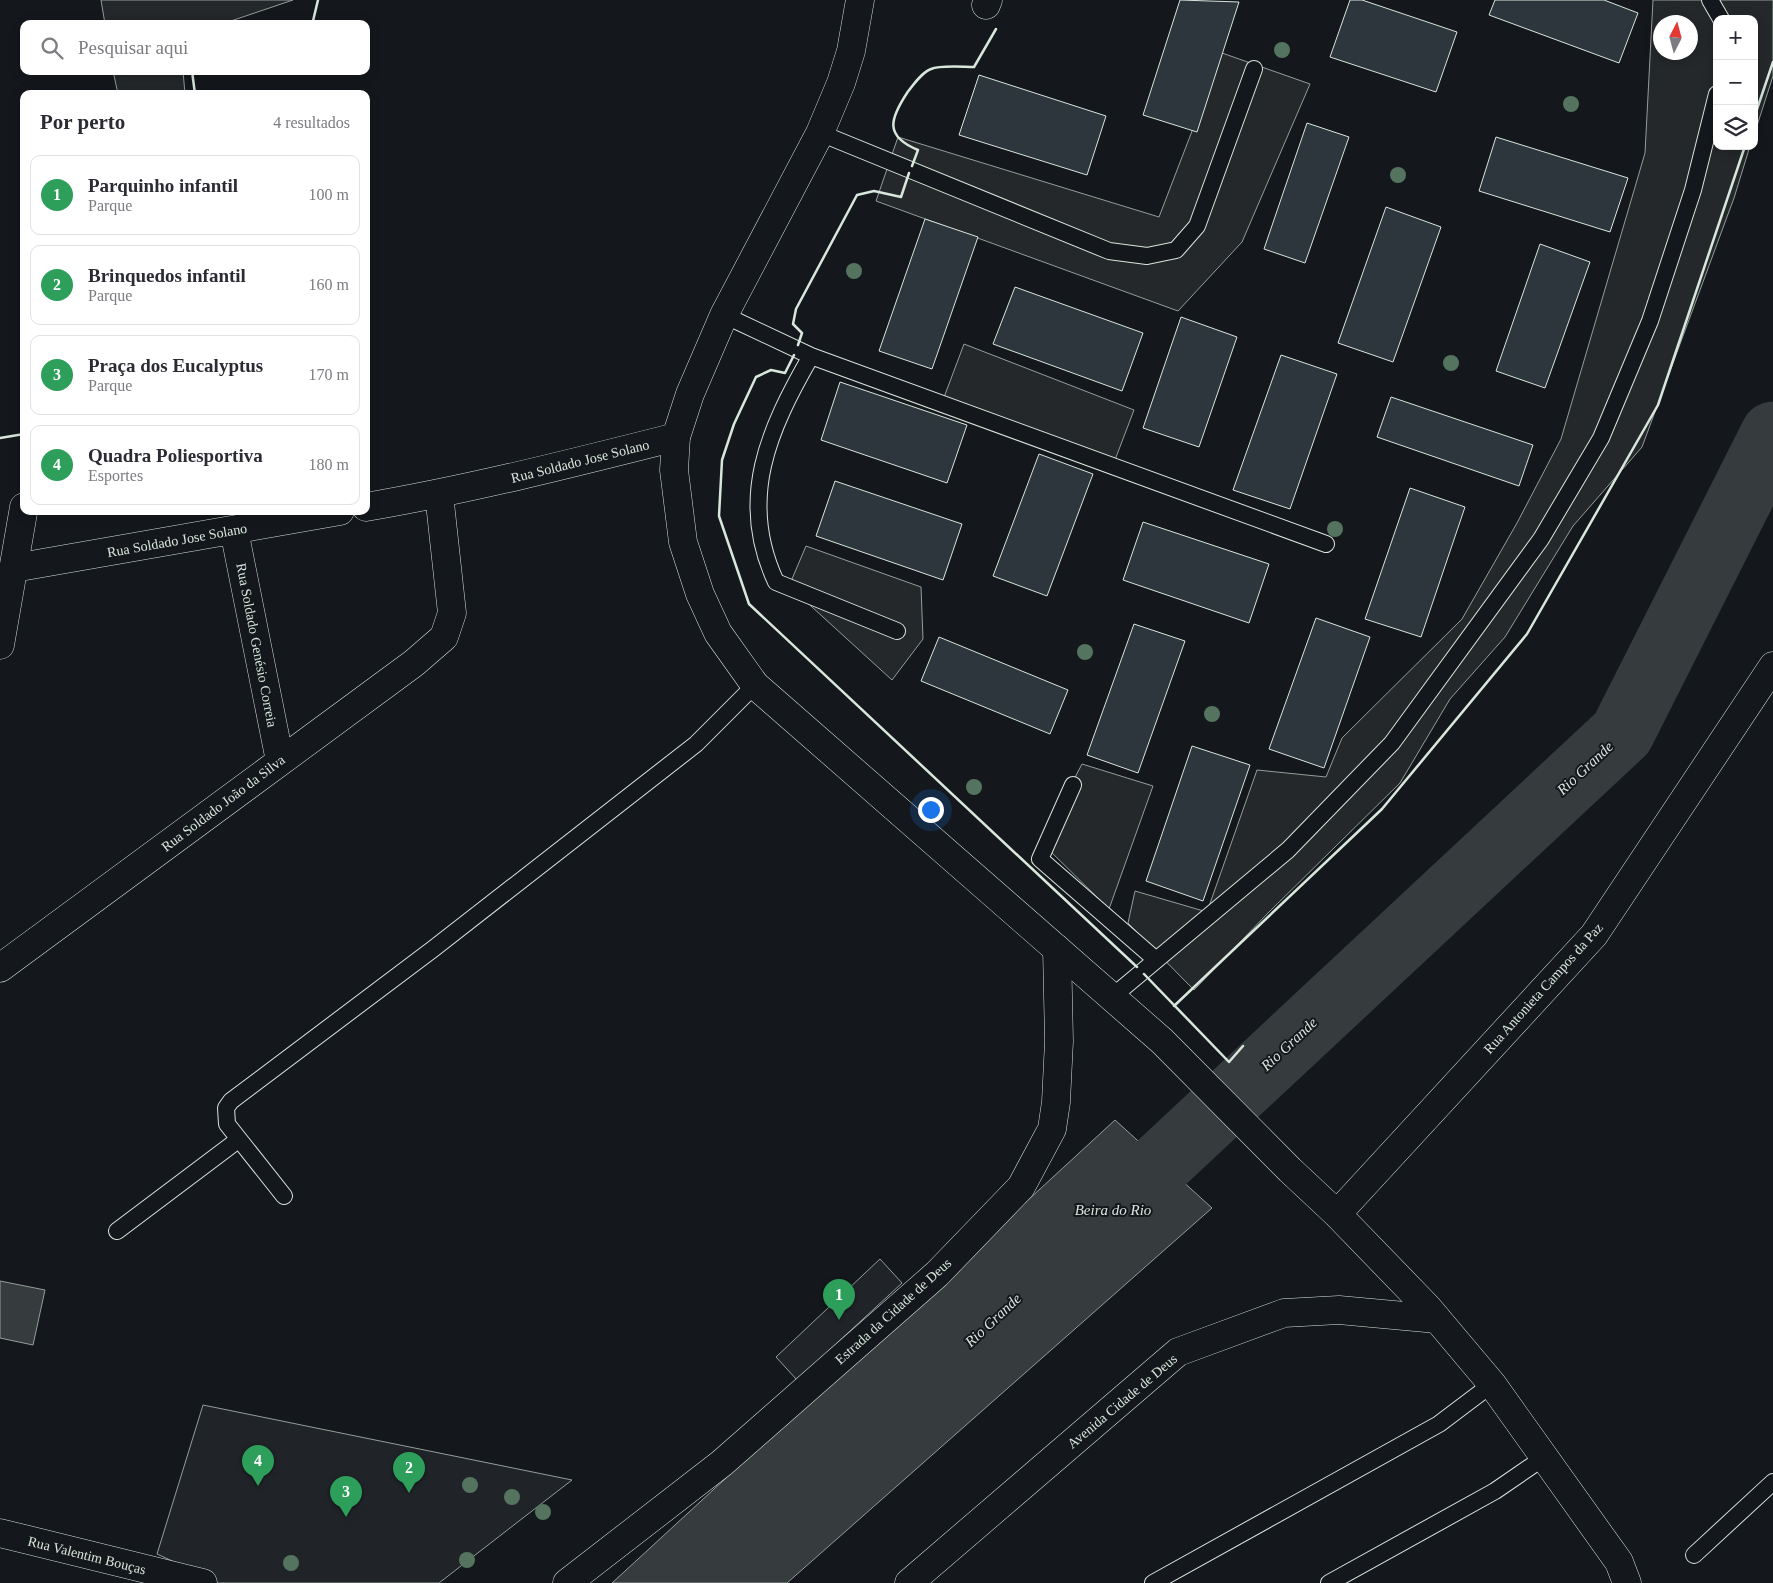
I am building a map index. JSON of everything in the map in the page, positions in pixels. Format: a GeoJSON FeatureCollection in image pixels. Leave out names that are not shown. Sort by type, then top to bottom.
{"type":"FeatureCollection","features":[{"type":"Feature","properties":{"kind":"street"},"geometry":{"type":"LineString","coordinates":[[860,0],[846,67],[820,133],[724,315],[690,394],[676,437],[674,470],[683,542],[697,585],[718,633],[756,684],[1162,1041],[1328,1206],[1437,1319],[1492,1384],[1546,1456],[1619,1562],[1627,1583]]}},
{"type":"Feature","properties":{"kind":"street","name":"Rua Soldado Jose Solano"},"geometry":{"type":"LineString","coordinates":[[370,506],[438,494],[676,437]]}},
{"type":"Feature","properties":{"kind":"street","name":"Rua Soldado João da Silva"},"geometry":{"type":"LineString","coordinates":[[0,968],[414,663],[444,637],[452,613],[438,494]]}},
{"type":"Feature","properties":{"kind":"street"},"geometry":{"type":"LineString","coordinates":[[0,645],[23,515]]}},
{"type":"Feature","properties":{"kind":"street","name":"Rua Soldado Jose Solano"},"geometry":{"type":"LineString","coordinates":[[14,568],[318,515]]}},
{"type":"Feature","properties":{"kind":"street","name":"Rua Soldado Genésio Correia"},"geometry":{"type":"LineString","coordinates":[[234,530],[280,761]]}},
{"type":"Feature","properties":{"kind":"street","name":"Rua Antonieta Campos da Paz"},"geometry":{"type":"LineString","coordinates":[[1328,1206],[1594,935],[1773,666]]}},
{"type":"Feature","properties":{"kind":"street","name":"Estrada da Cidade de Deus"},"geometry":{"type":"LineString","coordinates":[[567,1583],[722,1463],[937,1274],[1021,1187],[1052,1129],[1056,1102],[1059,1049],[1057,949]]}},
{"type":"Feature","properties":{"kind":"street","name":"Avenida Cidade de Deus"},"geometry":{"type":"LineString","coordinates":[[908,1583],[1178,1352],[1284,1313],[1339,1310],[1437,1319]]}},
{"type":"Feature","properties":{"kind":"street","name":"Rua Valentim Bouças"},"geometry":{"type":"LineString","coordinates":[[0,1533],[203,1583]]}},
{"type":"Feature","properties":{"kind":"lane"},"geometry":{"type":"LineString","coordinates":[[1710,0],[1719,15]]}},
{"type":"Feature","properties":{"kind":"lane"},"geometry":{"type":"LineString","coordinates":[[820,133],[1109,251],[1146,256],[1176,250],[1197,226],[1254,69]]}},
{"type":"Feature","properties":{"kind":"lane"},"geometry":{"type":"LineString","coordinates":[[1112,997],[1155,959],[1288,850],[1392,743],[1542,538],[1601,438],[1650,321],[1693,190],[1714,105]]}},
{"type":"Feature","properties":{"kind":"lane"},"geometry":{"type":"LineString","coordinates":[[724,315],[811,356],[1326,544]]}},
{"type":"Feature","properties":{"kind":"lane"},"geometry":{"type":"LineString","coordinates":[[811,356],[787,398],[770,435],[761,470],[757,514],[765,559],[776,582],[897,632]]}},
{"type":"Feature","properties":{"kind":"lane"},"geometry":{"type":"LineString","coordinates":[[284,1196],[227,1124],[226,1108],[231,1101],[433,949],[696,744],[756,684]]}},
{"type":"Feature","properties":{"kind":"lane"},"geometry":{"type":"LineString","coordinates":[[1073,785],[1040,859],[1155,959]]}},
{"type":"Feature","properties":{"kind":"lane"},"geometry":{"type":"LineString","coordinates":[[117,1231],[238,1140]]}},
{"type":"Feature","properties":{"kind":"lane"},"geometry":{"type":"LineString","coordinates":[[1153,1583],[1439,1424],[1492,1384]]}},
{"type":"Feature","properties":{"kind":"lane"},"geometry":{"type":"LineString","coordinates":[[1329,1583],[1495,1491],[1546,1456]]}},
{"type":"Feature","properties":{"kind":"lane"},"geometry":{"type":"LineString","coordinates":[[1694,1554],[1773,1482]]}},
{"type":"Feature","properties":{"kind":"shaded area"},"geometry":{"type":"Polygon","coordinates":[[[101,0],[293,0],[234,20],[104,20],[101,0]]]}},
{"type":"Feature","properties":{"kind":"shaded area"},"geometry":{"type":"Polygon","coordinates":[[[1653,0],[1773,0],[1773,76],[1758,123],[1758,15],[1713,15],[1713,150],[1749,150],[1734,198],[1642,447],[1573,526],[1505,637],[1450,699],[1400,783],[1268,913],[1194,990],[1128,923],[1135,891],[1207,912],[1257,770],[1326,777],[1342,738],[1462,619],[1517,523],[1561,439],[1645,153],[1653,0]]]}},
{"type":"Feature","properties":{"kind":"shaded area"},"geometry":{"type":"Polygon","coordinates":[[[1222,53],[1310,84],[1242,242],[1178,311],[876,201],[898,137],[1159,217],[1222,53]]]}},
{"type":"Feature","properties":{"kind":"shaded area"},"geometry":{"type":"Polygon","coordinates":[[[114,75],[183,75],[185,90],[117,90],[114,75]]]}},
{"type":"Feature","properties":{"kind":"shaded area"},"geometry":{"type":"Polygon","coordinates":[[[964,344],[1134,410],[1110,473],[940,408],[964,344]]]}},
{"type":"Feature","properties":{"kind":"shaded area"},"geometry":{"type":"Polygon","coordinates":[[[806,546],[921,587],[923,639],[892,680],[789,586],[806,546]]]}},
{"type":"Feature","properties":{"kind":"shaded area"},"geometry":{"type":"Polygon","coordinates":[[[1082,764],[1153,786],[1109,909],[1041,842],[1082,764]]]}},
{"type":"Feature","properties":{"kind":"shaded area"},"geometry":{"type":"Polygon","coordinates":[[[880,1259],[902,1283],[797,1380],[776,1357],[880,1259]]]}},
{"type":"Feature","properties":{"kind":"shaded area"},"geometry":{"type":"Polygon","coordinates":[[[203,1405],[572,1480],[439,1583],[198,1583],[181,1565],[157,1554],[203,1405]]]}},
{"type":"Feature","properties":{"kind":"water","name":"Beira do Rio"},"geometry":{"type":"Polygon","coordinates":[[[1115,1120],[1212,1208],[787,1583],[612,1583],[1115,1120]]]}},
{"type":"Feature","properties":{"kind":"water"},"geometry":{"type":"Polygon","coordinates":[[[0,1281],[45,1290],[33,1345],[0,1338],[0,1281]]]}},
{"type":"Feature","properties":{"kind":"building"},"geometry":{"type":"Polygon","coordinates":[[[1180,0],[1239,2],[1197,132],[1143,115],[1180,0]]]}},
{"type":"Feature","properties":{"kind":"building"},"geometry":{"type":"Polygon","coordinates":[[[1350,0],[1362,0],[1457,32],[1436,92],[1330,57],[1350,0]]]}},
{"type":"Feature","properties":{"kind":"building"},"geometry":{"type":"Polygon","coordinates":[[[1495,0],[1604,0],[1638,13],[1619,63],[1489,15],[1495,0]]]}},
{"type":"Feature","properties":{"kind":"building"},"geometry":{"type":"Polygon","coordinates":[[[979,75],[1106,116],[1087,175],[959,135],[979,75]]]}},
{"type":"Feature","properties":{"kind":"building"},"geometry":{"type":"Polygon","coordinates":[[[1307,123],[1349,137],[1305,263],[1264,249],[1307,123]]]}},
{"type":"Feature","properties":{"kind":"building"},"geometry":{"type":"Polygon","coordinates":[[[1496,137],[1628,178],[1610,232],[1479,191],[1496,137]]]}},
{"type":"Feature","properties":{"kind":"building"},"geometry":{"type":"Polygon","coordinates":[[[1386,207],[1441,227],[1393,362],[1338,343],[1386,207]]]}},
{"type":"Feature","properties":{"kind":"building"},"geometry":{"type":"Polygon","coordinates":[[[925,219],[978,237],[932,369],[879,351],[925,219]]]}},
{"type":"Feature","properties":{"kind":"building"},"geometry":{"type":"Polygon","coordinates":[[[1540,244],[1590,262],[1545,388],[1496,371],[1540,244]]]}},
{"type":"Feature","properties":{"kind":"building"},"geometry":{"type":"Polygon","coordinates":[[[1015,287],[1143,333],[1122,391],[993,344],[1015,287]]]}},
{"type":"Feature","properties":{"kind":"building"},"geometry":{"type":"Polygon","coordinates":[[[1181,317],[1237,337],[1199,447],[1143,428],[1181,317]]]}},
{"type":"Feature","properties":{"kind":"building"},"geometry":{"type":"Polygon","coordinates":[[[1281,355],[1337,374],[1290,509],[1233,490],[1281,355]]]}},
{"type":"Feature","properties":{"kind":"building"},"geometry":{"type":"Polygon","coordinates":[[[840,382],[967,425],[947,483],[821,440],[840,382]]]}},
{"type":"Feature","properties":{"kind":"building"},"geometry":{"type":"Polygon","coordinates":[[[1391,397],[1533,445],[1519,486],[1377,437],[1391,397]]]}},
{"type":"Feature","properties":{"kind":"building"},"geometry":{"type":"Polygon","coordinates":[[[1039,454],[1093,474],[1047,596],[993,576],[1039,454]]]}},
{"type":"Feature","properties":{"kind":"building"},"geometry":{"type":"Polygon","coordinates":[[[835,481],[962,524],[943,580],[816,536],[835,481]]]}},
{"type":"Feature","properties":{"kind":"building"},"geometry":{"type":"Polygon","coordinates":[[[1410,488],[1465,507],[1421,637],[1365,619],[1410,488]]]}},
{"type":"Feature","properties":{"kind":"building"},"geometry":{"type":"Polygon","coordinates":[[[1143,522],[1269,564],[1249,623],[1123,580],[1143,522]]]}},
{"type":"Feature","properties":{"kind":"building"},"geometry":{"type":"Polygon","coordinates":[[[1316,618],[1370,637],[1324,768],[1269,749],[1316,618]]]}},
{"type":"Feature","properties":{"kind":"building"},"geometry":{"type":"Polygon","coordinates":[[[1134,624],[1185,641],[1138,773],[1087,755],[1134,624]]]}},
{"type":"Feature","properties":{"kind":"building"},"geometry":{"type":"Polygon","coordinates":[[[939,637],[1068,690],[1050,734],[921,681],[939,637]]]}},
{"type":"Feature","properties":{"kind":"building"},"geometry":{"type":"Polygon","coordinates":[[[1192,746],[1250,765],[1203,901],[1146,881],[1192,746]]]}},
{"type":"Feature","properties":{"kind":"waterway","name":"Rio Grande"},"geometry":{"type":"LineString","coordinates":[[1097,1223],[1622,733],[1773,434]]}},
{"type":"Feature","properties":{"kind":"wall"},"geometry":{"type":"LineString","coordinates":[[313,20],[318,0]]}},
{"type":"Feature","properties":{"kind":"wall"},"geometry":{"type":"LineString","coordinates":[[912,166],[918,150],[900,139],[895,133],[893,126],[901,102],[917,80],[931,69],[974,67],[996,29]]}},
{"type":"Feature","properties":{"kind":"wall"},"geometry":{"type":"LineString","coordinates":[[1758,106],[1773,62]]}},
{"type":"Feature","properties":{"kind":"wall"},"geometry":{"type":"LineString","coordinates":[[193,75],[194,90]]}},
{"type":"Feature","properties":{"kind":"wall"},"geometry":{"type":"LineString","coordinates":[[1174,1006],[1382,809],[1527,634],[1658,405],[1744,150]]}},
{"type":"Feature","properties":{"kind":"wall"},"geometry":{"type":"LineString","coordinates":[[798,345],[802,333],[793,324],[796,309],[857,195],[874,191],[901,197],[909,173]]}},
{"type":"Feature","properties":{"kind":"wall"},"geometry":{"type":"LineString","coordinates":[[794,355],[785,373],[771,370],[756,377],[734,424],[722,460],[719,516],[749,604],[1137,967]]}},
{"type":"Feature","properties":{"kind":"wall"},"geometry":{"type":"LineString","coordinates":[[0,438],[20,435]]}},
{"type":"Feature","properties":{"kind":"wall"},"geometry":{"type":"LineString","coordinates":[[1144,974],[1229,1062],[1243,1046]]}},
{"type":"Feature","properties":{"kind":"place","name":"Parquinho infantil"},"geometry":{"type":"Point","coordinates":[839,1320]}},
{"type":"Feature","properties":{"kind":"place","name":"Quadra Poliesportiva"},"geometry":{"type":"Point","coordinates":[258,1486]}},
{"type":"Feature","properties":{"kind":"place","name":"Brinquedos infantil"},"geometry":{"type":"Point","coordinates":[409,1493]}},
{"type":"Feature","properties":{"kind":"place","name":"Praça dos Eucalyptus"},"geometry":{"type":"Point","coordinates":[346,1517]}}]}
